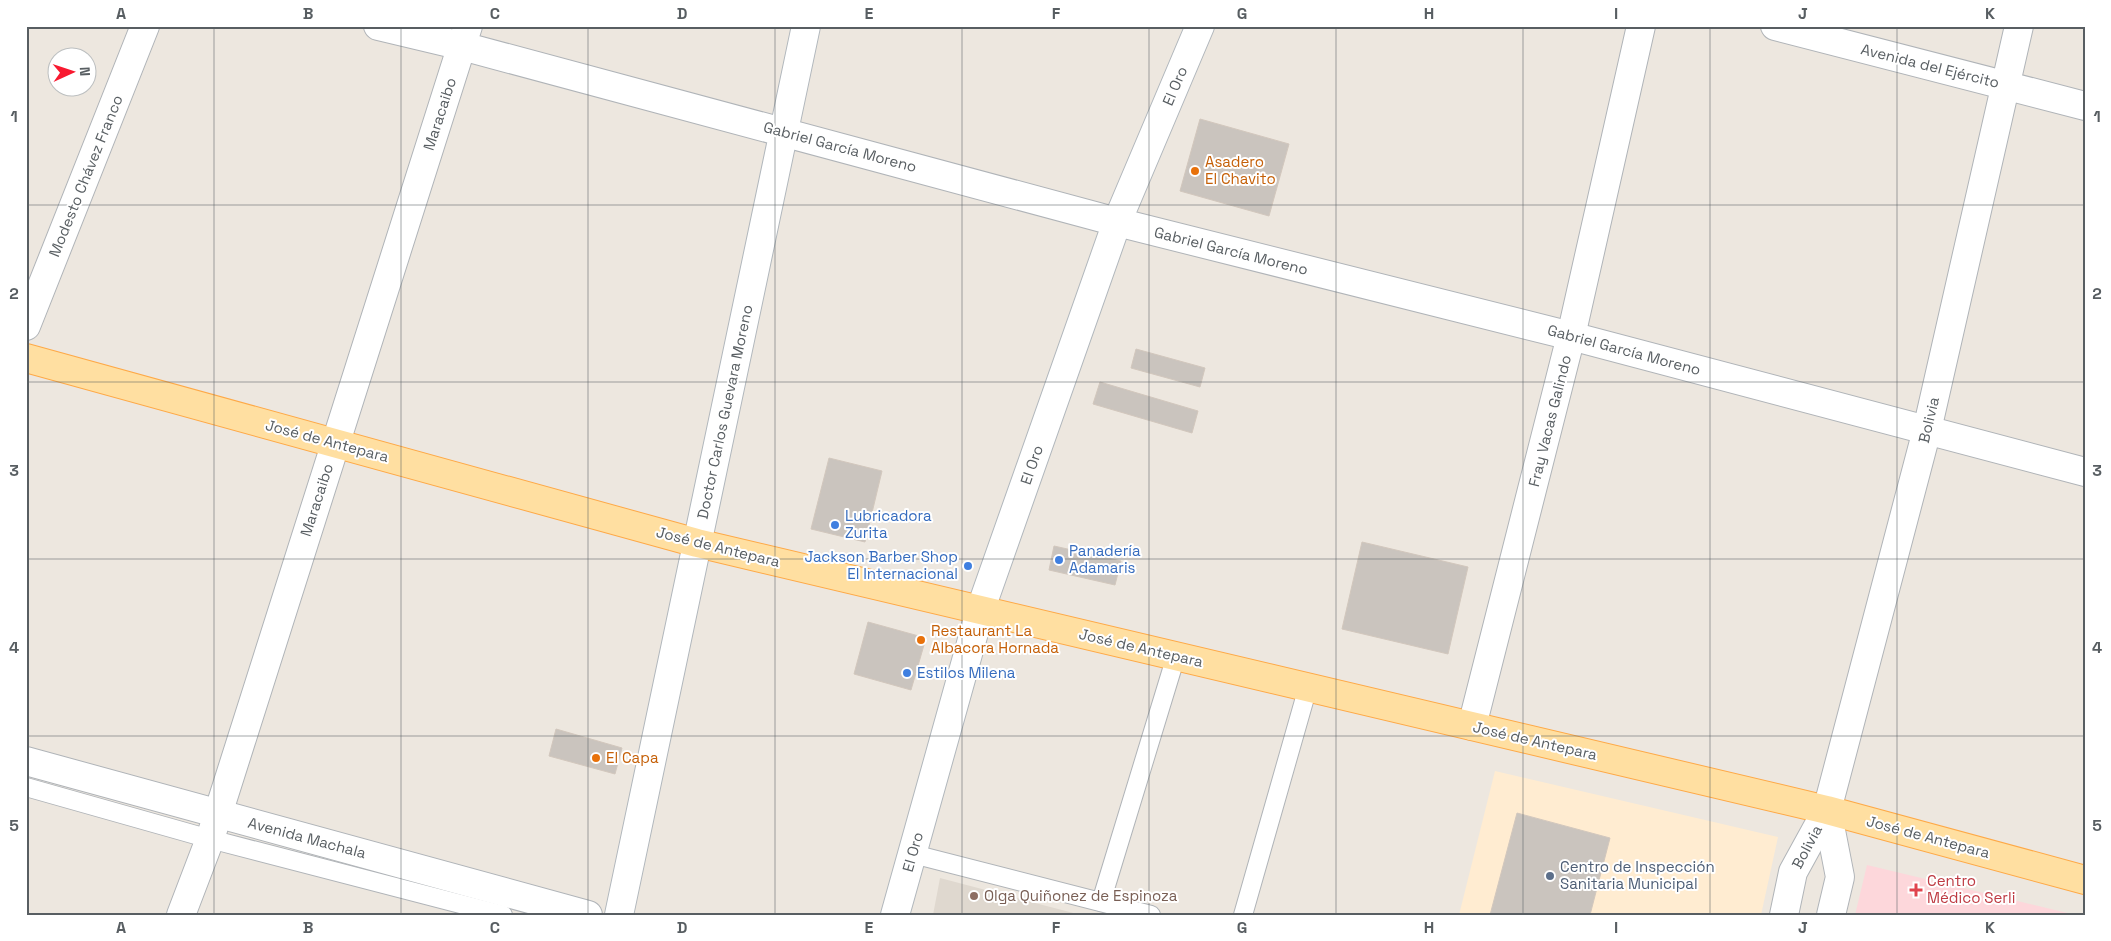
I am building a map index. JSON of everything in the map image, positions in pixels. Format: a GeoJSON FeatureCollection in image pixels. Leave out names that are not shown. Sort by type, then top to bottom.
{"type":"FeatureCollection","features":[{"type":"Feature","properties":{"kind":"main road","name":"José de Antepara"},"geometry":{"type":"LineString","coordinates":[[26,358],[698,543],[1827,810],[2085,880]]}},
{"type":"Feature","properties":{"kind":"street","name":"Modesto Chávez Franco"},"geometry":{"type":"LineString","coordinates":[[26,326],[145,26]]}},
{"type":"Feature","properties":{"kind":"street","name":"Gabriel García Moreno"},"geometry":{"type":"LineString","coordinates":[[378,26],[465,36],[784,132],[1117,222],[1571,336],[2085,472]]}},
{"type":"Feature","properties":{"kind":"street","name":"Doctor Carlos Guevara Moreno"},"geometry":{"type":"LineString","coordinates":[[619,915],[806,26]]}},
{"type":"Feature","properties":{"kind":"street","name":"El Oro"},"geometry":{"type":"LineString","coordinates":[[895,915],[980,611],[1117,222],[1200,26]]}},
{"type":"Feature","properties":{"kind":"street","name":"Fray Vacas Galindo"},"geometry":{"type":"LineString","coordinates":[[1472,726],[1571,336],[1641,26]]}},
{"type":"Feature","properties":{"kind":"street","name":"Avenida del Ejército"},"geometry":{"type":"LineString","coordinates":[[1775,26],[2085,106]]}},
{"type":"Feature","properties":{"kind":"street","name":"Bolivia"},"geometry":{"type":"LineString","coordinates":[[1784,915],[1793,872],[1827,810],[1927,430],[2020,26]]}},
{"type":"Feature","properties":{"kind":"street","name":"Maracaibo"},"geometry":{"type":"LineString","coordinates":[[181,915],[213,826],[465,36]]}},
{"type":"Feature","properties":{"kind":"street","name":"Avenida Machala"},"geometry":{"type":"LineString","coordinates":[[26,761],[213,826],[588,915]]}},
{"type":"Feature","properties":{"kind":"street","name":"Bolivia"},"geometry":{"type":"LineString","coordinates":[[1827,810],[1840,877],[1831,915]]}},
{"type":"Feature","properties":{"kind":"lane"},"geometry":{"type":"LineString","coordinates":[[1101,902],[1176,656]]}},
{"type":"Feature","properties":{"kind":"lane"},"geometry":{"type":"LineString","coordinates":[[1243,915],[1308,687]]}},
{"type":"Feature","properties":{"kind":"lane","name":"Avenida Machala"},"geometry":{"type":"LineString","coordinates":[[26,787],[213,826],[503,915]]}},
{"type":"Feature","properties":{"kind":"lane"},"geometry":{"type":"LineString","coordinates":[[913,854],[1151,915]]}},
{"type":"Feature","properties":{"kind":"shaded area"},"geometry":{"type":"Polygon","coordinates":[[[1495,771],[1778,837],[1761,915],[1459,915],[1495,771]]]}},
{"type":"Feature","properties":{"kind":"shaded area","name":"Centro Médico Serli"},"geometry":{"type":"Polygon","coordinates":[[[1867,865],[2076,915],[1855,915],[1867,865]]]}},
{"type":"Feature","properties":{"kind":"shaded area","name":"Olga Quiñonez de Espinoza"},"geometry":{"type":"Polygon","coordinates":[[[940,878],[1081,915],[933,915],[940,878]]]}},
{"type":"Feature","properties":{"kind":"building"},"geometry":{"type":"Polygon","coordinates":[[[1200,119],[1289,144],[1269,216],[1180,191],[1200,119]]]}},
{"type":"Feature","properties":{"kind":"building"},"geometry":{"type":"Polygon","coordinates":[[[1136,349],[1205,368],[1200,387],[1131,368],[1136,349]]]}},
{"type":"Feature","properties":{"kind":"building"},"geometry":{"type":"Polygon","coordinates":[[[1100,382],[1198,411],[1192,433],[1093,404],[1100,382]]]}},
{"type":"Feature","properties":{"kind":"building"},"geometry":{"type":"Polygon","coordinates":[[[829,458],[882,471],[865,542],[811,529],[829,458]]]}},
{"type":"Feature","properties":{"kind":"building"},"geometry":{"type":"Polygon","coordinates":[[[1362,542],[1468,567],[1448,654],[1342,629],[1362,542]]]}},
{"type":"Feature","properties":{"kind":"building"},"geometry":{"type":"Polygon","coordinates":[[[1054,546],[1121,561],[1115,585],[1049,570],[1054,546]]]}},
{"type":"Feature","properties":{"kind":"building"},"geometry":{"type":"Polygon","coordinates":[[[868,622],[926,638],[911,690],[854,674],[868,622]]]}},
{"type":"Feature","properties":{"kind":"building"},"geometry":{"type":"Polygon","coordinates":[[[556,729],[622,748],[615,774],[549,756],[556,729]]]}},
{"type":"Feature","properties":{"kind":"building","name":"Centro de Inspección Sanitaria Municipal"},"geometry":{"type":"Polygon","coordinates":[[[1517,813],[1610,838],[1590,915],[1490,915],[1517,813]]]}},
{"type":"Feature","properties":{"kind":"place","name":"Asadero El Chavito"},"geometry":{"type":"Point","coordinates":[1195,171]}},
{"type":"Feature","properties":{"kind":"place","name":"Lubricadora Zurita"},"geometry":{"type":"Point","coordinates":[835,525]}},
{"type":"Feature","properties":{"kind":"place","name":"Panadería Adamaris"},"geometry":{"type":"Point","coordinates":[1059,560]}},
{"type":"Feature","properties":{"kind":"place","name":"Jackson Barber Shop El Internacional"},"geometry":{"type":"Point","coordinates":[968,566]}},
{"type":"Feature","properties":{"kind":"place","name":"Restaurant La Albacora Hornada"},"geometry":{"type":"Point","coordinates":[921,640]}},
{"type":"Feature","properties":{"kind":"place","name":"Estilos Milena"},"geometry":{"type":"Point","coordinates":[907,673]}},
{"type":"Feature","properties":{"kind":"place","name":"El Capa"},"geometry":{"type":"Point","coordinates":[596,758]}},
{"type":"Feature","properties":{"kind":"place","name":"Centro de Inspección Sanitaria Municipal"},"geometry":{"type":"Point","coordinates":[1550,876]}},
{"type":"Feature","properties":{"kind":"place","name":"Centro Médico Serli"},"geometry":{"type":"Point","coordinates":[1916,890]}},
{"type":"Feature","properties":{"kind":"place","name":"Olga Quiñonez de Espinoza"},"geometry":{"type":"Point","coordinates":[974,896]}}]}
